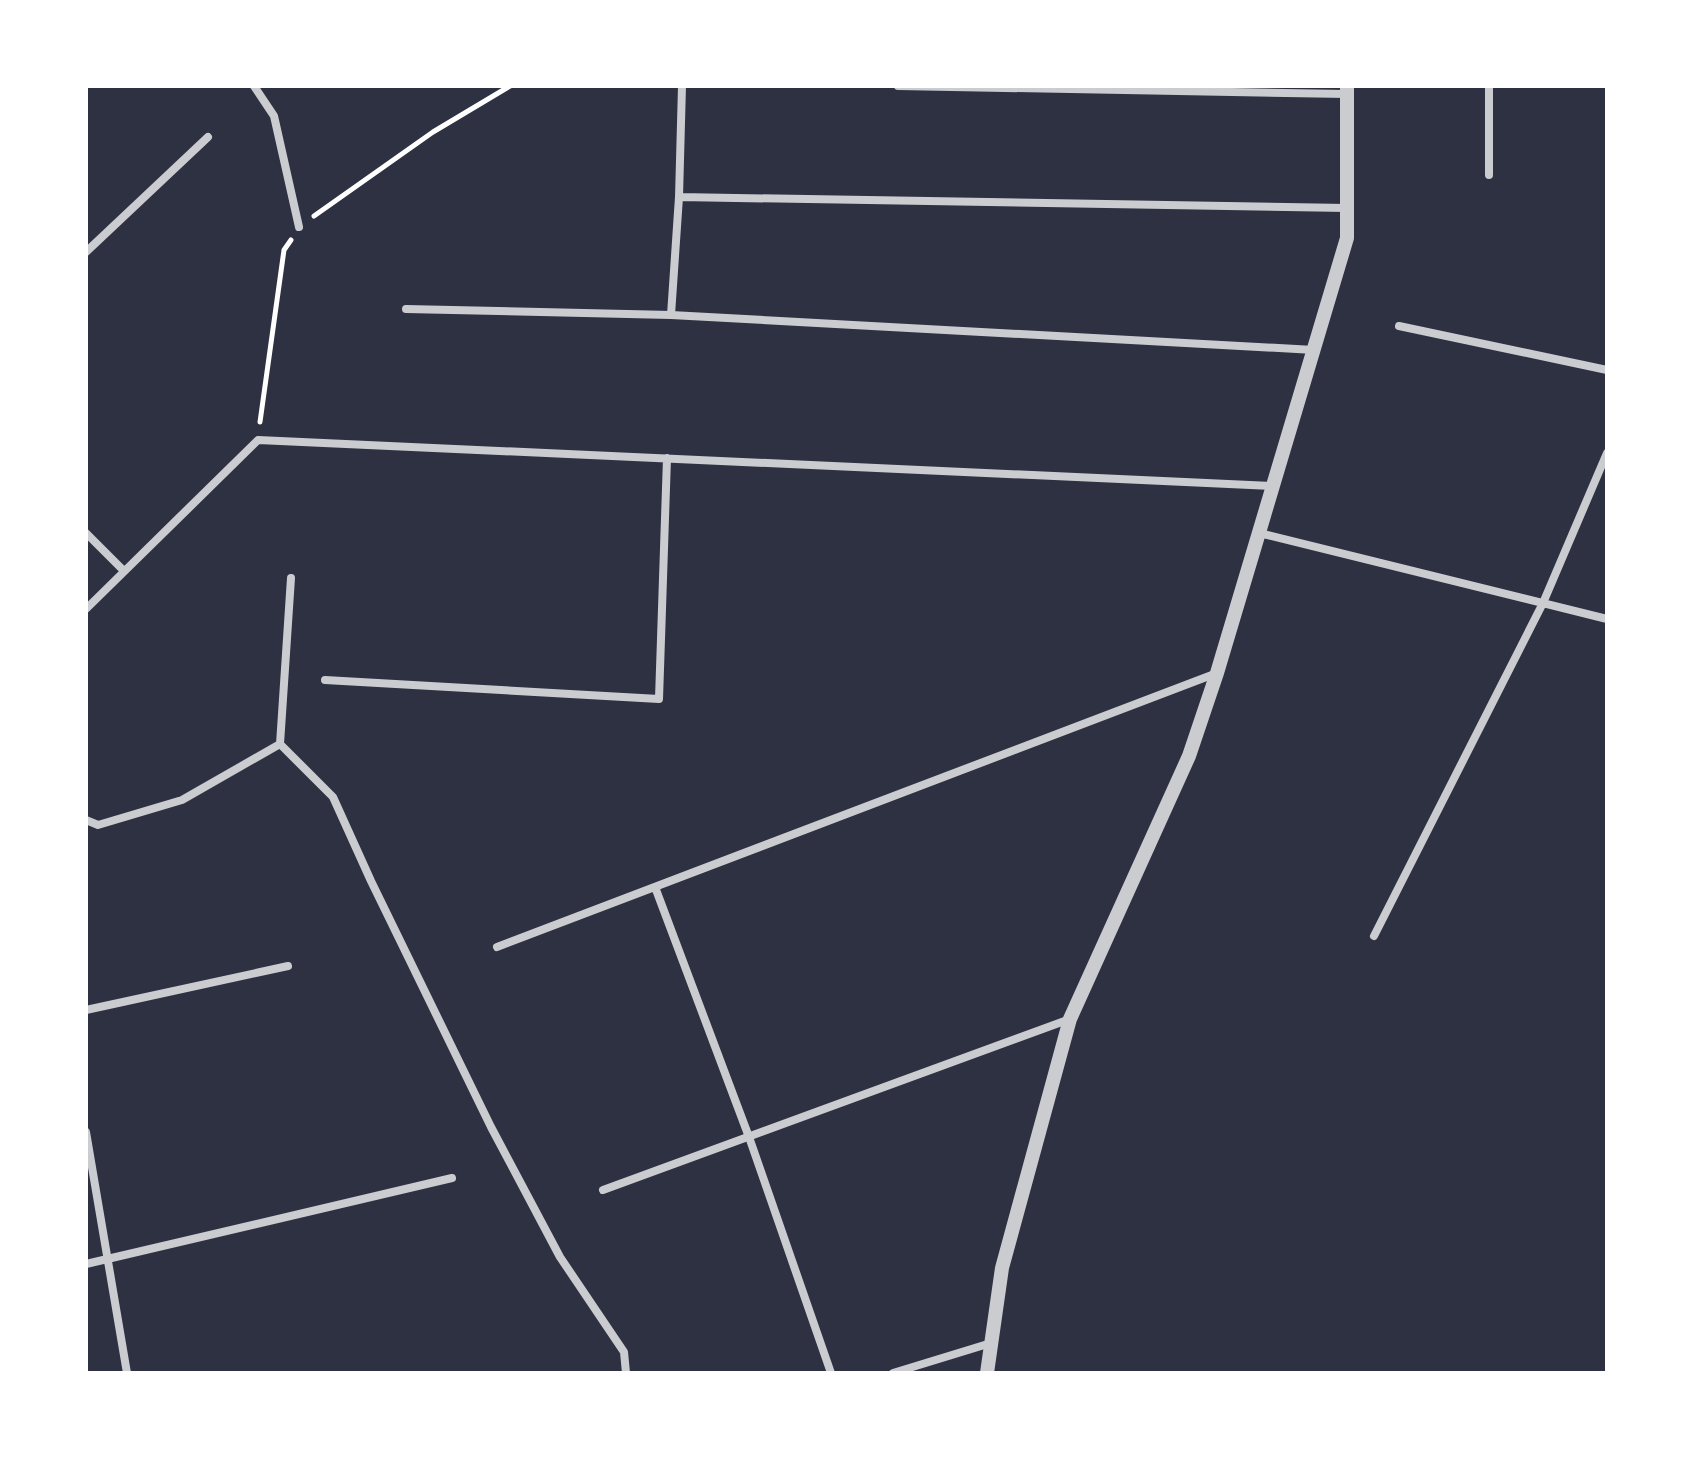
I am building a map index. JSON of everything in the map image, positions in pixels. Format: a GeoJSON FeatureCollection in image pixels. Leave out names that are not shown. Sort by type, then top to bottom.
{"type":"FeatureCollection","features":[{"type":"Feature","properties":{"kind":"street"},"geometry":{"type":"LineString","coordinates":[[254,86],[274,116],[299,227]]}},
{"type":"Feature","properties":{"kind":"street"},"geometry":{"type":"LineString","coordinates":[[671,315],[682,86]]}},
{"type":"Feature","properties":{"kind":"street"},"geometry":{"type":"LineString","coordinates":[[898,86],[1347,90],[1347,238],[1217,673],[1189,756],[1070,1019],[1002,1268],[987,1373]]}},
{"type":"Feature","properties":{"kind":"street"},"geometry":{"type":"LineString","coordinates":[[1489,86],[1489,175]]}},
{"type":"Feature","properties":{"kind":"street"},"geometry":{"type":"LineString","coordinates":[[86,252],[208,137]]}},
{"type":"Feature","properties":{"kind":"street"},"geometry":{"type":"LineString","coordinates":[[679,197],[1347,208]]}},
{"type":"Feature","properties":{"kind":"street"},"geometry":{"type":"LineString","coordinates":[[406,309],[671,315],[1314,350]]}},
{"type":"Feature","properties":{"kind":"street"},"geometry":{"type":"LineString","coordinates":[[1399,326],[1607,370]]}},
{"type":"Feature","properties":{"kind":"street"},"geometry":{"type":"LineString","coordinates":[[86,609],[258,440],[1273,486]]}},
{"type":"Feature","properties":{"kind":"street"},"geometry":{"type":"LineString","coordinates":[[1374,936],[1543,603],[1607,453]]}},
{"type":"Feature","properties":{"kind":"street"},"geometry":{"type":"LineString","coordinates":[[325,680],[659,699],[667,458]]}},
{"type":"Feature","properties":{"kind":"street"},"geometry":{"type":"LineString","coordinates":[[86,533],[124,571]]}},
{"type":"Feature","properties":{"kind":"street"},"geometry":{"type":"LineString","coordinates":[[1259,533],[1607,619]]}},
{"type":"Feature","properties":{"kind":"street"},"geometry":{"type":"LineString","coordinates":[[291,578],[280,744],[333,797],[491,1127],[560,1257],[624,1352],[626,1373]]}},
{"type":"Feature","properties":{"kind":"street"},"geometry":{"type":"LineString","coordinates":[[497,947],[1217,673]]}},
{"type":"Feature","properties":{"kind":"street"},"geometry":{"type":"LineString","coordinates":[[86,820],[98,825],[182,800],[280,744]]}},
{"type":"Feature","properties":{"kind":"street"},"geometry":{"type":"LineString","coordinates":[[655,887],[749,1137],[831,1373]]}},
{"type":"Feature","properties":{"kind":"street"},"geometry":{"type":"LineString","coordinates":[[86,1010],[288,966]]}},
{"type":"Feature","properties":{"kind":"street"},"geometry":{"type":"LineString","coordinates":[[603,1190],[1070,1019]]}},
{"type":"Feature","properties":{"kind":"street"},"geometry":{"type":"LineString","coordinates":[[86,1132],[127,1373]]}},
{"type":"Feature","properties":{"kind":"street"},"geometry":{"type":"LineString","coordinates":[[86,1264],[452,1178]]}},
{"type":"Feature","properties":{"kind":"street"},"geometry":{"type":"LineString","coordinates":[[893,1373],[991,1343]]}},
{"type":"Feature","properties":{"kind":"path"},"geometry":{"type":"LineString","coordinates":[[258,440],[284,250],[299,227],[433,132],[510,86]]}}]}
